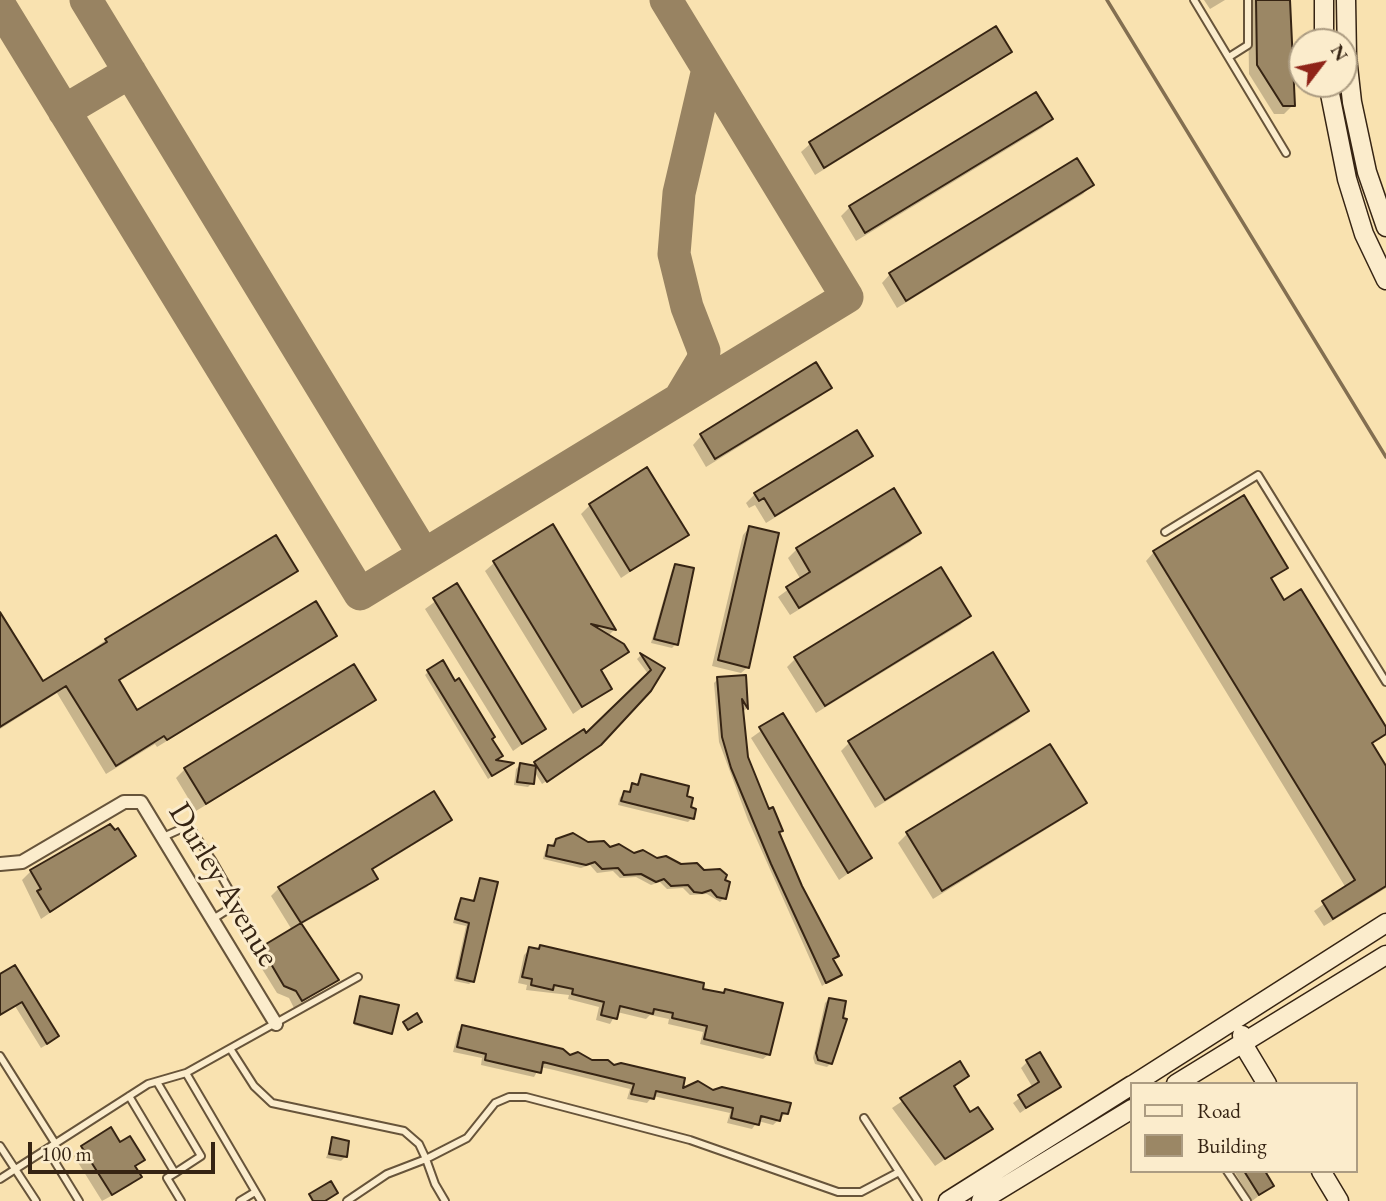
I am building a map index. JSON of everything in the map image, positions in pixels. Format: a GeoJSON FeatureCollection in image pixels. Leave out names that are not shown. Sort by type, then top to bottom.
{"type":"FeatureCollection","features":[{"type":"Feature","properties":{"kind":"main road"},"geometry":{"type":"LineString","coordinates":[[1324,0],[1324,28]]}},
{"type":"Feature","properties":{"kind":"main road"},"geometry":{"type":"LineString","coordinates":[[1346,0],[1346,57],[1352,102],[1367,172],[1386,227]]}},
{"type":"Feature","properties":{"kind":"main road"},"geometry":{"type":"LineString","coordinates":[[1331,98],[1347,179],[1364,234],[1386,280]]}},
{"type":"Feature","properties":{"kind":"main road"},"geometry":{"type":"LineString","coordinates":[[1136,1082],[1386,923]]}},
{"type":"Feature","properties":{"kind":"main road"},"geometry":{"type":"LineString","coordinates":[[1266,1082],[1243,1044],[1243,1032],[1335,967],[1340,953]]}},
{"type":"Feature","properties":{"kind":"main road"},"geometry":{"type":"LineString","coordinates":[[1179,1082],[1386,955]]}},
{"type":"Feature","properties":{"kind":"main road"},"geometry":{"type":"LineString","coordinates":[[948,1201],[1130,1086]]}},
{"type":"Feature","properties":{"kind":"main road"},"geometry":{"type":"LineString","coordinates":[[981,1201],[1130,1110]]}},
{"type":"Feature","properties":{"kind":"main road"},"geometry":{"type":"LineString","coordinates":[[1322,1173],[1339,1201]]}},
{"type":"Feature","properties":{"kind":"street","name":"Durley Avenue"},"geometry":{"type":"LineString","coordinates":[[0,864],[22,862],[124,802],[133,800],[148,810],[276,1024]]}},
{"type":"Feature","properties":{"kind":"lane"},"geometry":{"type":"LineString","coordinates":[[1194,0],[1286,153]]}},
{"type":"Feature","properties":{"kind":"lane"},"geometry":{"type":"LineString","coordinates":[[1228,57],[1248,45],[1248,0]]}},
{"type":"Feature","properties":{"kind":"lane"},"geometry":{"type":"LineString","coordinates":[[1165,532],[1258,474],[1386,681]]}},
{"type":"Feature","properties":{"kind":"lane"},"geometry":{"type":"LineString","coordinates":[[163,837],[181,829],[191,829],[212,860],[235,900],[232,907],[213,919]]}},
{"type":"Feature","properties":{"kind":"lane"},"geometry":{"type":"LineString","coordinates":[[0,1179],[129,1096],[157,1082],[186,1073],[231,1050],[358,977]]}},
{"type":"Feature","properties":{"kind":"lane"},"geometry":{"type":"LineString","coordinates":[[231,1050],[254,1086],[272,1103],[404,1131],[419,1144],[445,1201]]}},
{"type":"Feature","properties":{"kind":"lane"},"geometry":{"type":"LineString","coordinates":[[0,1056],[55,1143]]}},
{"type":"Feature","properties":{"kind":"lane"},"geometry":{"type":"LineString","coordinates":[[186,1073],[261,1201]]}},
{"type":"Feature","properties":{"kind":"lane"},"geometry":{"type":"LineString","coordinates":[[157,1082],[201,1156],[167,1178],[181,1201]]}},
{"type":"Feature","properties":{"kind":"lane"},"geometry":{"type":"LineString","coordinates":[[129,1096],[175,1173]]}},
{"type":"Feature","properties":{"kind":"lane"},"geometry":{"type":"LineString","coordinates":[[347,1201],[387,1174],[426,1159],[467,1138],[495,1103],[509,1097],[526,1097],[690,1140],[838,1192],[861,1192],[898,1172]]}},
{"type":"Feature","properties":{"kind":"lane"},"geometry":{"type":"LineString","coordinates":[[864,1118],[918,1201]]}},
{"type":"Feature","properties":{"kind":"lane"},"geometry":{"type":"LineString","coordinates":[[0,1146],[36,1201]]}},
{"type":"Feature","properties":{"kind":"lane"},"geometry":{"type":"LineString","coordinates":[[47,1149],[79,1201]]}},
{"type":"Feature","properties":{"kind":"lane"},"geometry":{"type":"LineString","coordinates":[[1228,1173],[1247,1201]]}},
{"type":"Feature","properties":{"kind":"lane"},"geometry":{"type":"LineString","coordinates":[[240,1201],[255,1192]]}},
{"type":"Feature","properties":{"kind":"building"},"geometry":{"type":"Polygon","coordinates":[[[1256,0],[1290,0],[1288,98],[1295,98],[1295,106],[1283,106],[1257,65],[1256,0]]]}},
{"type":"Feature","properties":{"kind":"building"},"geometry":{"type":"Polygon","coordinates":[[[996,26],[1012,52],[824,168],[809,142],[996,26]]]}},
{"type":"Feature","properties":{"kind":"building"},"geometry":{"type":"Polygon","coordinates":[[[1036,92],[1053,119],[865,233],[849,206],[1036,92]]]}},
{"type":"Feature","properties":{"kind":"building"},"geometry":{"type":"Polygon","coordinates":[[[1077,158],[1094,185],[906,301],[889,273],[1077,158]]]}},
{"type":"Feature","properties":{"kind":"building"},"geometry":{"type":"Polygon","coordinates":[[[816,362],[832,388],[715,459],[700,434],[816,362]]]}},
{"type":"Feature","properties":{"kind":"building"},"geometry":{"type":"Polygon","coordinates":[[[857,430],[873,456],[775,516],[764,498],[759,501],[754,493],[857,430]]]}},
{"type":"Feature","properties":{"kind":"building"},"geometry":{"type":"Polygon","coordinates":[[[647,467],[689,535],[630,571],[589,504],[647,467]]]}},
{"type":"Feature","properties":{"kind":"building"},"geometry":{"type":"Polygon","coordinates":[[[894,488],[921,533],[799,608],[786,587],[810,572],[796,548],[894,488]]]}},
{"type":"Feature","properties":{"kind":"building"},"geometry":{"type":"Polygon","coordinates":[[[1244,495],[1288,568],[1271,578],[1284,600],[1301,589],[1386,727],[1386,734],[1372,743],[1386,766],[1386,886],[1333,919],[1322,901],[1355,880],[1153,551],[1244,495]]]}},
{"type":"Feature","properties":{"kind":"building"},"geometry":{"type":"Polygon","coordinates":[[[553,524],[616,630],[591,624],[624,644],[629,652],[601,670],[612,689],[582,707],[493,561],[553,524]]]}},
{"type":"Feature","properties":{"kind":"building"},"geometry":{"type":"Polygon","coordinates":[[[749,526],[779,533],[749,668],[718,660],[749,526]]]}},
{"type":"Feature","properties":{"kind":"building"},"geometry":{"type":"Polygon","coordinates":[[[276,535],[298,571],[119,680],[137,710],[316,601],[337,636],[167,740],[164,736],[116,766],[66,686],[0,727],[0,612],[43,681],[107,642],[105,639],[276,535]]]}},
{"type":"Feature","properties":{"kind":"building"},"geometry":{"type":"Polygon","coordinates":[[[675,564],[694,568],[678,645],[654,639],[675,564]]]}},
{"type":"Feature","properties":{"kind":"building"},"geometry":{"type":"Polygon","coordinates":[[[941,567],[971,616],[825,706],[794,657],[941,567]]]}},
{"type":"Feature","properties":{"kind":"building"},"geometry":{"type":"Polygon","coordinates":[[[457,583],[546,729],[522,744],[433,598],[457,583]]]}},
{"type":"Feature","properties":{"kind":"building"},"geometry":{"type":"Polygon","coordinates":[[[993,652],[1029,711],[885,800],[848,741],[993,652]]]}},
{"type":"Feature","properties":{"kind":"building"},"geometry":{"type":"Polygon","coordinates":[[[640,653],[665,668],[651,691],[601,745],[547,782],[534,762],[584,729],[586,733],[651,670],[640,653]]]}},
{"type":"Feature","properties":{"kind":"building"},"geometry":{"type":"Polygon","coordinates":[[[443,660],[455,681],[459,678],[495,737],[492,739],[503,756],[496,760],[514,763],[492,776],[427,670],[443,660]]]}},
{"type":"Feature","properties":{"kind":"building"},"geometry":{"type":"Polygon","coordinates":[[[354,664],[376,700],[206,804],[184,768],[354,664]]]}},
{"type":"Feature","properties":{"kind":"building"},"geometry":{"type":"Polygon","coordinates":[[[746,675],[748,709],[742,699],[748,757],[769,809],[773,807],[783,831],[779,832],[802,886],[839,956],[833,959],[842,975],[826,983],[771,864],[731,768],[722,737],[717,677],[746,675]]]}},
{"type":"Feature","properties":{"kind":"building"},"geometry":{"type":"Polygon","coordinates":[[[783,713],[872,858],[848,873],[759,727],[783,713]]]}},
{"type":"Feature","properties":{"kind":"building"},"geometry":{"type":"Polygon","coordinates":[[[1050,744],[1087,803],[942,891],[906,832],[1050,744]]]}},
{"type":"Feature","properties":{"kind":"building"},"geometry":{"type":"Polygon","coordinates":[[[520,763],[536,766],[534,784],[517,782],[520,763]]]}},
{"type":"Feature","properties":{"kind":"building"},"geometry":{"type":"Polygon","coordinates":[[[641,774],[689,786],[687,796],[693,798],[691,807],[696,809],[694,819],[621,801],[624,791],[630,792],[632,783],[638,785],[641,774]]]}},
{"type":"Feature","properties":{"kind":"building"},"geometry":{"type":"Polygon","coordinates":[[[434,791],[452,820],[372,869],[378,879],[301,923],[278,887],[434,791]]]}},
{"type":"Feature","properties":{"kind":"building"},"geometry":{"type":"Polygon","coordinates":[[[110,824],[115,830],[118,828],[136,856],[50,912],[37,891],[41,889],[30,870],[110,824]]]}},
{"type":"Feature","properties":{"kind":"building"},"geometry":{"type":"Polygon","coordinates":[[[573,833],[588,842],[604,841],[610,847],[619,844],[634,853],[643,850],[657,858],[666,856],[681,864],[697,863],[704,870],[720,869],[727,875],[725,880],[730,882],[726,899],[717,897],[711,890],[694,892],[688,885],[671,886],[664,879],[656,882],[641,874],[624,875],[618,868],[602,869],[595,862],[586,865],[546,856],[548,845],[554,846],[556,839],[573,833]]]}},
{"type":"Feature","properties":{"kind":"building"},"geometry":{"type":"Polygon","coordinates":[[[480,878],[498,882],[474,982],[457,978],[469,923],[455,919],[461,898],[474,901],[480,878]]]}},
{"type":"Feature","properties":{"kind":"building"},"geometry":{"type":"Polygon","coordinates":[[[301,923],[339,980],[302,1001],[296,991],[284,986],[261,947],[301,923]]]}},
{"type":"Feature","properties":{"kind":"building"},"geometry":{"type":"Polygon","coordinates":[[[540,945],[704,983],[703,989],[724,993],[725,989],[783,1003],[770,1055],[704,1039],[707,1026],[672,1018],[673,1013],[654,1009],[653,1014],[620,1006],[617,1019],[601,1015],[604,1002],[572,994],[573,989],[554,985],[553,990],[531,985],[532,979],[522,977],[529,947],[539,949],[540,945]]]}},
{"type":"Feature","properties":{"kind":"building"},"geometry":{"type":"Polygon","coordinates":[[[15,965],[59,1036],[47,1044],[22,1002],[0,1015],[0,974],[15,965]]]}},
{"type":"Feature","properties":{"kind":"building"},"geometry":{"type":"Polygon","coordinates":[[[360,996],[399,1005],[392,1034],[354,1023],[360,996]]]}},
{"type":"Feature","properties":{"kind":"building"},"geometry":{"type":"Polygon","coordinates":[[[829,998],[846,1001],[843,1018],[847,1019],[832,1064],[818,1060],[816,1053],[829,998]]]}},
{"type":"Feature","properties":{"kind":"building"},"geometry":{"type":"Polygon","coordinates":[[[417,1013],[422,1022],[408,1030],[403,1022],[417,1013]]]}},
{"type":"Feature","properties":{"kind":"building"},"geometry":{"type":"Polygon","coordinates":[[[462,1025],[563,1049],[570,1055],[578,1052],[592,1060],[608,1060],[614,1065],[621,1063],[685,1078],[683,1088],[698,1081],[713,1090],[722,1087],[791,1103],[788,1114],[782,1113],[780,1121],[761,1116],[759,1125],[731,1118],[733,1108],[656,1091],[654,1099],[631,1094],[634,1084],[543,1062],[541,1073],[485,1060],[486,1054],[457,1047],[462,1025]]]}},
{"type":"Feature","properties":{"kind":"building"},"geometry":{"type":"Polygon","coordinates":[[[1040,1052],[1061,1087],[1026,1108],[1018,1095],[1039,1082],[1026,1060],[1040,1052]]]}},
{"type":"Feature","properties":{"kind":"building"},"geometry":{"type":"Polygon","coordinates":[[[960,1061],[969,1076],[954,1086],[970,1112],[978,1107],[993,1129],[945,1159],[900,1098],[960,1061]]]}},
{"type":"Feature","properties":{"kind":"building"},"geometry":{"type":"Polygon","coordinates":[[[111,1127],[120,1142],[130,1136],[145,1160],[135,1166],[142,1177],[112,1195],[81,1146],[111,1127]]]}},
{"type":"Feature","properties":{"kind":"building"},"geometry":{"type":"Polygon","coordinates":[[[332,1137],[349,1141],[347,1157],[329,1154],[332,1137]]]}},
{"type":"Feature","properties":{"kind":"building"},"geometry":{"type":"Polygon","coordinates":[[[1245,1173],[1266,1173],[1274,1186],[1259,1195],[1245,1173]]]}},
{"type":"Feature","properties":{"kind":"building"},"geometry":{"type":"Polygon","coordinates":[[[331,1181],[338,1193],[325,1201],[313,1201],[309,1194],[331,1181]]]}},
{"type":"Feature","properties":{"kind":"waterway"},"geometry":{"type":"LineString","coordinates":[[1107,0],[1386,457]]}},
{"type":"Feature","properties":{"kind":"taxiway"},"geometry":{"type":"LineString","coordinates":[[86,0],[424,555]]}},
{"type":"Feature","properties":{"kind":"taxiway"},"geometry":{"type":"LineString","coordinates":[[0,6],[360,594],[847,297],[666,0]]}},
{"type":"Feature","properties":{"kind":"taxiway"},"geometry":{"type":"LineString","coordinates":[[682,395],[703,360],[704,351],[687,307],[674,254],[679,193],[708,69]]}},
{"type":"Feature","properties":{"kind":"taxiway"},"geometry":{"type":"LineString","coordinates":[[64,111],[130,72]]}}]}
